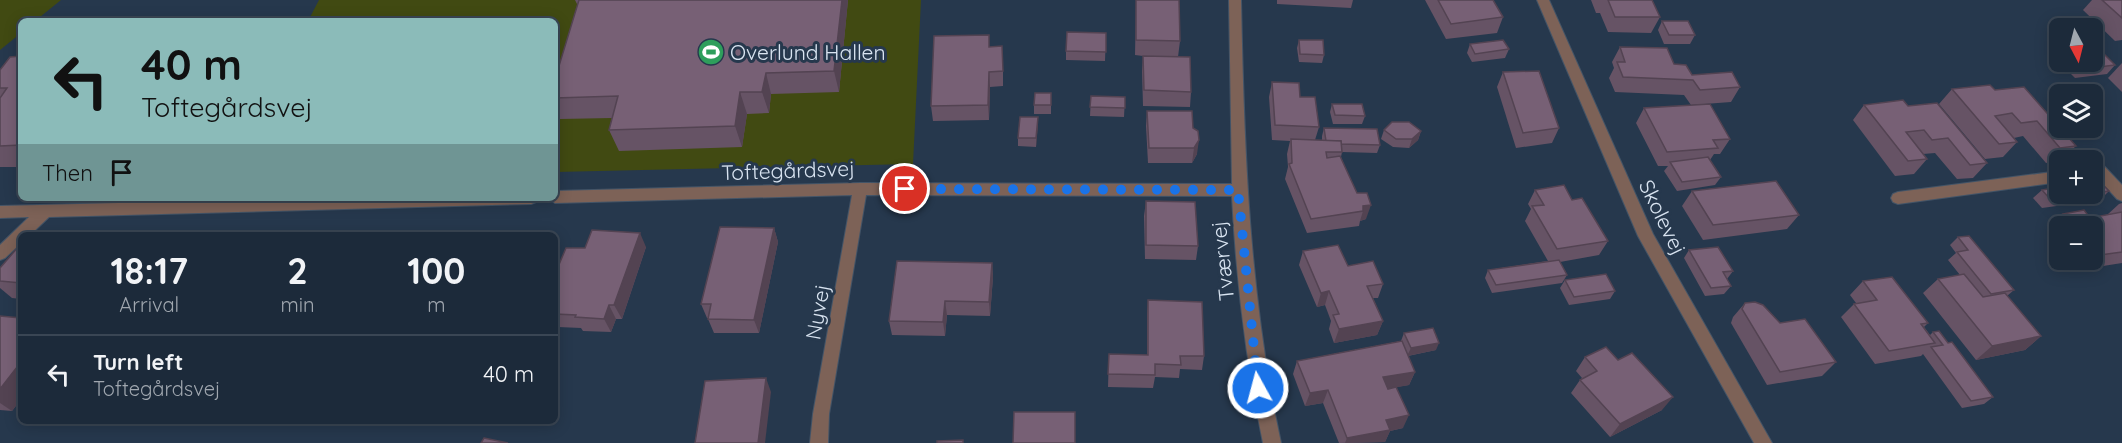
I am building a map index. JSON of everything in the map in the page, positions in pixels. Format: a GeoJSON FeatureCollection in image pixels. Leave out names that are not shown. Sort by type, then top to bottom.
{"type":"FeatureCollection","features":[{"type":"Feature","properties":{"kind":"street","name":"Tværvej"},"geometry":{"type":"LineString","coordinates":[[1235,0],[1238,190],[1258,388],[1272,443]]}},
{"type":"Feature","properties":{"kind":"street","name":"Skolevej"},"geometry":{"type":"LineString","coordinates":[[1543,0],[1646,236],[1763,443]]}},
{"type":"Feature","properties":{"kind":"street"},"geometry":{"type":"LineString","coordinates":[[2103,174],[2122,195]]}},
{"type":"Feature","properties":{"kind":"street"},"geometry":{"type":"LineString","coordinates":[[1898,198],[2049,177]]}},
{"type":"Feature","properties":{"kind":"street","name":"Toftegårdsvej"},"geometry":{"type":"LineString","coordinates":[[558,197],[860,189],[1238,190]]}},
{"type":"Feature","properties":{"kind":"street","name":"Nyvej"},"geometry":{"type":"LineString","coordinates":[[819,443],[821,414],[860,189]]}},
{"type":"Feature","properties":{"kind":"street"},"geometry":{"type":"LineString","coordinates":[[0,212],[419,201]]}},
{"type":"Feature","properties":{"kind":"street"},"geometry":{"type":"LineString","coordinates":[[23,232],[45,211]]}},
{"type":"Feature","properties":{"kind":"street"},"geometry":{"type":"LineString","coordinates":[[0,254],[18,237]]}},
{"type":"Feature","properties":{"kind":"green space"},"geometry":{"type":"Polygon","coordinates":[[[0,0],[61,0],[39,18],[18,18],[18,35],[0,50],[0,0]]]}},
{"type":"Feature","properties":{"kind":"green space"},"geometry":{"type":"Polygon","coordinates":[[[319,0],[921,0],[913,164],[558,172],[558,18],[310,18],[319,0]]]}},
{"type":"Feature","properties":{"kind":"building","name":"Overlund Hallen"},"geometry":{"type":"Polygon","coordinates":[[[579,0],[842,0],[834,71],[766,73],[762,92],[740,92],[735,126],[609,130],[618,96],[558,98],[558,69],[579,0]]]}},
{"type":"Feature","properties":{"kind":"building"},"geometry":{"type":"Polygon","coordinates":[[[1136,0],[1179,0],[1180,41],[1136,40],[1136,0]]]}},
{"type":"Feature","properties":{"kind":"building"},"geometry":{"type":"Polygon","coordinates":[[[1438,0],[1493,0],[1503,17],[1451,24],[1438,0]]]}},
{"type":"Feature","properties":{"kind":"building"},"geometry":{"type":"Polygon","coordinates":[[[1608,0],[1652,0],[1660,17],[1615,17],[1608,0]]]}},
{"type":"Feature","properties":{"kind":"building"},"geometry":{"type":"Polygon","coordinates":[[[2102,0],[2122,0],[2122,18],[2102,0]]]}},
{"type":"Feature","properties":{"kind":"building"},"geometry":{"type":"Polygon","coordinates":[[[1662,21],[1688,21],[1695,35],[1669,35],[1662,21]]]}},
{"type":"Feature","properties":{"kind":"building"},"geometry":{"type":"Polygon","coordinates":[[[1067,32],[1106,33],[1106,52],[1066,51],[1067,32]]]}},
{"type":"Feature","properties":{"kind":"building"},"geometry":{"type":"Polygon","coordinates":[[[989,35],[989,47],[1002,46],[1003,71],[989,72],[988,105],[931,106],[934,36],[989,35]]]}},
{"type":"Feature","properties":{"kind":"building"},"geometry":{"type":"Polygon","coordinates":[[[1299,40],[1323,40],[1324,55],[1300,54],[1299,40]]]}},
{"type":"Feature","properties":{"kind":"building"},"geometry":{"type":"Polygon","coordinates":[[[1503,40],[1509,49],[1475,54],[1470,44],[1503,40]]]}},
{"type":"Feature","properties":{"kind":"building"},"geometry":{"type":"Polygon","coordinates":[[[1620,47],[1667,48],[1674,64],[1686,65],[1692,75],[1732,72],[1740,87],[1700,90],[1693,80],[1623,77],[1617,62],[1625,62],[1620,47]]]}},
{"type":"Feature","properties":{"kind":"building"},"geometry":{"type":"Polygon","coordinates":[[[2104,54],[2115,65],[2103,66],[2104,54]]]}},
{"type":"Feature","properties":{"kind":"building"},"geometry":{"type":"Polygon","coordinates":[[[18,56],[18,145],[0,146],[0,98],[7,88],[0,88],[0,70],[10,57],[18,56]]]}},
{"type":"Feature","properties":{"kind":"building"},"geometry":{"type":"Polygon","coordinates":[[[1143,56],[1190,57],[1191,92],[1144,90],[1143,56]]]}},
{"type":"Feature","properties":{"kind":"building"},"geometry":{"type":"Polygon","coordinates":[[[1539,71],[1559,128],[1523,133],[1503,72],[1539,71]]]}},
{"type":"Feature","properties":{"kind":"building"},"geometry":{"type":"Polygon","coordinates":[[[1272,82],[1299,83],[1300,97],[1315,97],[1319,127],[1275,125],[1272,82]]]}},
{"type":"Feature","properties":{"kind":"building"},"geometry":{"type":"Polygon","coordinates":[[[1990,85],[1995,90],[2024,87],[2049,115],[2049,135],[2037,121],[2021,123],[2012,113],[1995,116],[2017,142],[1999,144],[1952,89],[1990,85]]]}},
{"type":"Feature","properties":{"kind":"building"},"geometry":{"type":"Polygon","coordinates":[[[1035,93],[1051,93],[1051,105],[1034,105],[1035,93]]]}},
{"type":"Feature","properties":{"kind":"building"},"geometry":{"type":"Polygon","coordinates":[[[1091,96],[1125,97],[1125,108],[1090,107],[1091,96]]]}},
{"type":"Feature","properties":{"kind":"building"},"geometry":{"type":"Polygon","coordinates":[[[1903,100],[1908,106],[1937,103],[1987,163],[1970,165],[1948,138],[1932,140],[1924,130],[1906,132],[1927,159],[1908,161],[1864,105],[1903,100]]]}},
{"type":"Feature","properties":{"kind":"building"},"geometry":{"type":"Polygon","coordinates":[[[1332,104],[1362,104],[1365,116],[1335,115],[1332,104]]]}},
{"type":"Feature","properties":{"kind":"building"},"geometry":{"type":"Polygon","coordinates":[[[1710,104],[1730,139],[1713,140],[1718,148],[1667,152],[1644,108],[1710,104]]]}},
{"type":"Feature","properties":{"kind":"building"},"geometry":{"type":"Polygon","coordinates":[[[1147,111],[1192,111],[1193,128],[1198,131],[1199,140],[1194,148],[1149,148],[1147,111]]]}},
{"type":"Feature","properties":{"kind":"building"},"geometry":{"type":"Polygon","coordinates":[[[1020,117],[1038,117],[1036,138],[1018,138],[1020,117]]]}},
{"type":"Feature","properties":{"kind":"building"},"geometry":{"type":"Polygon","coordinates":[[[1392,122],[1409,122],[1421,131],[1412,139],[1396,139],[1384,130],[1392,122]]]}},
{"type":"Feature","properties":{"kind":"building"},"geometry":{"type":"Polygon","coordinates":[[[1324,128],[1377,129],[1380,145],[1341,144],[1341,141],[1326,141],[1324,128]]]}},
{"type":"Feature","properties":{"kind":"building"},"geometry":{"type":"Polygon","coordinates":[[[2051,138],[2069,138],[2076,146],[2060,148],[2051,138]]]}},
{"type":"Feature","properties":{"kind":"building"},"geometry":{"type":"Polygon","coordinates":[[[1291,139],[1341,141],[1342,152],[1326,152],[1327,158],[1340,156],[1357,193],[1367,193],[1371,205],[1363,206],[1363,211],[1311,219],[1289,164],[1292,163],[1291,139]]]}},
{"type":"Feature","properties":{"kind":"building"},"geometry":{"type":"Polygon","coordinates":[[[1708,157],[1721,177],[1682,182],[1670,162],[1708,157]]]}},
{"type":"Feature","properties":{"kind":"building"},"geometry":{"type":"Polygon","coordinates":[[[1776,181],[1799,215],[1713,225],[1692,191],[1776,181]]]}},
{"type":"Feature","properties":{"kind":"building"},"geometry":{"type":"Polygon","coordinates":[[[1564,185],[1572,200],[1582,198],[1608,241],[1557,249],[1532,206],[1544,205],[1535,190],[1564,185]]]}},
{"type":"Feature","properties":{"kind":"building"},"geometry":{"type":"Polygon","coordinates":[[[2049,189],[2049,198],[2042,190],[2049,189]]]}},
{"type":"Feature","properties":{"kind":"building"},"geometry":{"type":"Polygon","coordinates":[[[1146,201],[1195,202],[1198,246],[1146,245],[1146,201]]]}},
{"type":"Feature","properties":{"kind":"building"},"geometry":{"type":"Polygon","coordinates":[[[2084,210],[2088,216],[2065,216],[2063,214],[2084,210]]]}},
{"type":"Feature","properties":{"kind":"building"},"geometry":{"type":"Polygon","coordinates":[[[2122,212],[2122,252],[2103,255],[2103,216],[2101,216],[2122,212]]]}},
{"type":"Feature","properties":{"kind":"building"},"geometry":{"type":"Polygon","coordinates":[[[720,227],[774,228],[754,320],[708,319],[711,304],[701,304],[720,227]]]}},
{"type":"Feature","properties":{"kind":"building"},"geometry":{"type":"Polygon","coordinates":[[[592,230],[640,233],[614,305],[609,305],[604,319],[558,314],[558,267],[566,248],[585,248],[592,230]]]}},
{"type":"Feature","properties":{"kind":"building"},"geometry":{"type":"Polygon","coordinates":[[[1969,236],[2014,290],[1991,294],[1957,252],[1968,250],[1958,237],[1969,236]]]}},
{"type":"Feature","properties":{"kind":"building"},"geometry":{"type":"Polygon","coordinates":[[[1338,245],[1348,266],[1373,261],[1383,284],[1367,286],[1383,321],[1339,329],[1333,315],[1339,314],[1329,291],[1321,293],[1303,251],[1338,245]]]}},
{"type":"Feature","properties":{"kind":"building"},"geometry":{"type":"Polygon","coordinates":[[[18,247],[18,283],[0,281],[0,268],[18,247]]]}},
{"type":"Feature","properties":{"kind":"building"},"geometry":{"type":"Polygon","coordinates":[[[1718,247],[1733,271],[1723,272],[1731,286],[1711,288],[1689,250],[1718,247]]]}},
{"type":"Feature","properties":{"kind":"building"},"geometry":{"type":"Polygon","coordinates":[[[1559,260],[1567,275],[1496,285],[1488,270],[1559,260]]]}},
{"type":"Feature","properties":{"kind":"building"},"geometry":{"type":"Polygon","coordinates":[[[897,261],[992,263],[989,302],[945,301],[943,322],[889,321],[897,261]]]}},
{"type":"Feature","properties":{"kind":"building"},"geometry":{"type":"Polygon","coordinates":[[[1606,274],[1615,291],[1574,297],[1565,280],[1606,274]]]}},
{"type":"Feature","properties":{"kind":"building"},"geometry":{"type":"Polygon","coordinates":[[[1964,274],[1983,297],[2005,293],[2041,336],[1992,346],[1938,279],[1964,274]]]}},
{"type":"Feature","properties":{"kind":"building"},"geometry":{"type":"Polygon","coordinates":[[[1892,277],[1928,323],[1921,324],[1935,343],[1889,351],[1854,304],[1877,300],[1863,281],[1892,277]]]}},
{"type":"Feature","properties":{"kind":"building"},"geometry":{"type":"Polygon","coordinates":[[[1148,300],[1202,302],[1204,356],[1180,356],[1181,365],[1155,364],[1155,375],[1108,374],[1109,354],[1148,355],[1148,300]]]}},
{"type":"Feature","properties":{"kind":"building"},"geometry":{"type":"Polygon","coordinates":[[[1755,302],[1763,305],[1780,323],[1805,319],[1836,362],[1780,372],[1742,309],[1745,303],[1755,302]]]}},
{"type":"Feature","properties":{"kind":"building"},"geometry":{"type":"Polygon","coordinates":[[[0,316],[18,318],[18,366],[0,389],[0,316]]]}},
{"type":"Feature","properties":{"kind":"building"},"geometry":{"type":"Polygon","coordinates":[[[1433,328],[1439,343],[1411,348],[1404,333],[1433,328]]]}},
{"type":"Feature","properties":{"kind":"building"},"geometry":{"type":"Polygon","coordinates":[[[1939,331],[1948,343],[1952,342],[1993,397],[1971,401],[1931,347],[1943,345],[1933,332],[1939,331]]]}},
{"type":"Feature","properties":{"kind":"building"},"geometry":{"type":"Polygon","coordinates":[[[1402,341],[1415,372],[1383,377],[1388,389],[1396,387],[1409,415],[1386,420],[1390,430],[1347,438],[1328,390],[1310,393],[1297,361],[1402,341]]]}},
{"type":"Feature","properties":{"kind":"building"},"geometry":{"type":"Polygon","coordinates":[[[1606,347],[1618,360],[1632,353],[1673,397],[1620,424],[1580,380],[1597,371],[1585,357],[1606,347]]]}},
{"type":"Feature","properties":{"kind":"building"},"geometry":{"type":"Polygon","coordinates":[[[766,378],[758,443],[695,443],[705,381],[766,378]]]}},
{"type":"Feature","properties":{"kind":"building"},"geometry":{"type":"Polygon","coordinates":[[[1014,412],[1075,412],[1075,443],[1013,443],[1014,412]]]}},
{"type":"Feature","properties":{"kind":"building"},"geometry":{"type":"Polygon","coordinates":[[[484,438],[508,443],[481,443],[484,438]]]}},
{"type":"Feature","properties":{"kind":"building"},"geometry":{"type":"Polygon","coordinates":[[[963,440],[963,443],[937,443],[937,441],[963,440]]]}},
{"type":"Feature","properties":{"kind":"place","name":"Overlund Hallen"},"geometry":{"type":"Point","coordinates":[711,52]}},
{"type":"Feature","properties":{"kind":"route"},"geometry":{"type":"LineString","coordinates":[[905,189],[1238,190],[1258,388]]}}]}
